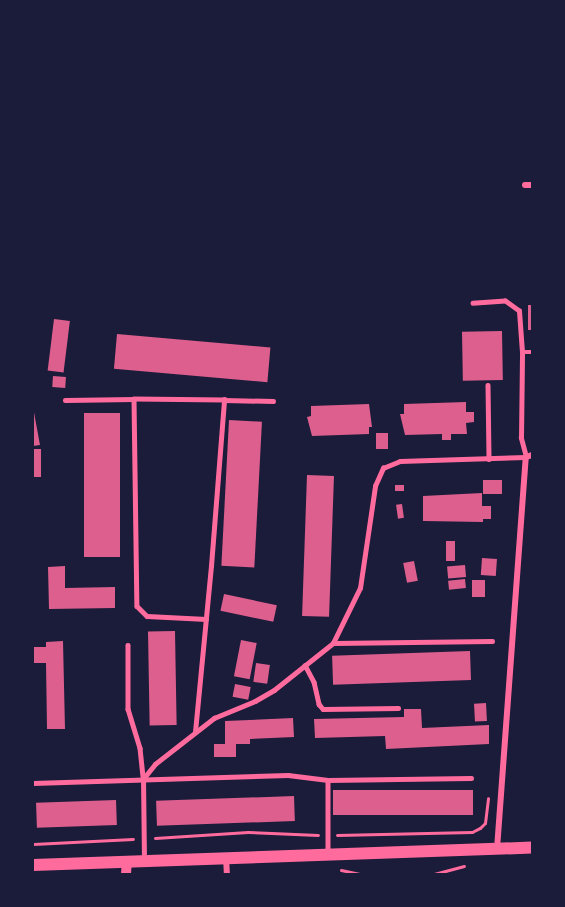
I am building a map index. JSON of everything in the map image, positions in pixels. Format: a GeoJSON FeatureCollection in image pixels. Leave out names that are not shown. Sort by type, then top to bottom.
{"type":"FeatureCollection","features":[{"type":"Feature","properties":{"kind":"main road"},"geometry":{"type":"LineString","coordinates":[[33,865],[226,856],[532,848]]}},
{"type":"Feature","properties":{"kind":"street"},"geometry":{"type":"LineString","coordinates":[[497,849],[529,456]]}},
{"type":"Feature","properties":{"kind":"street"},"geometry":{"type":"LineString","coordinates":[[226,856],[227,874]]}},
{"type":"Feature","properties":{"kind":"street"},"geometry":{"type":"LineString","coordinates":[[126,874],[127,861]]}},
{"type":"Feature","properties":{"kind":"lane"},"geometry":{"type":"LineString","coordinates":[[143,779],[155,764],[214,718],[255,701],[274,690],[333,643],[360,588],[375,486],[383,468],[400,461],[529,456],[521,438],[522,352],[519,311],[505,302],[473,303]]}},
{"type":"Feature","properties":{"kind":"lane"},"geometry":{"type":"LineString","coordinates":[[522,352],[532,352]]}},
{"type":"Feature","properties":{"kind":"lane"},"geometry":{"type":"LineString","coordinates":[[488,385],[489,459]]}},
{"type":"Feature","properties":{"kind":"lane"},"geometry":{"type":"LineString","coordinates":[[134,399],[137,606],[147,616],[206,619]]}},
{"type":"Feature","properties":{"kind":"lane"},"geometry":{"type":"LineString","coordinates":[[65,400],[273,401]]}},
{"type":"Feature","properties":{"kind":"lane"},"geometry":{"type":"LineString","coordinates":[[195,732],[224,400]]}},
{"type":"Feature","properties":{"kind":"lane"},"geometry":{"type":"LineString","coordinates":[[333,643],[492,641]]}},
{"type":"Feature","properties":{"kind":"lane"},"geometry":{"type":"LineString","coordinates":[[128,645],[128,709],[140,748],[143,779],[144,860]]}},
{"type":"Feature","properties":{"kind":"lane"},"geometry":{"type":"LineString","coordinates":[[305,665],[314,681],[319,704],[323,709],[398,708]]}},
{"type":"Feature","properties":{"kind":"lane"},"geometry":{"type":"LineString","coordinates":[[33,783],[288,776],[328,780],[471,778]]}},
{"type":"Feature","properties":{"kind":"lane"},"geometry":{"type":"LineString","coordinates":[[328,780],[328,854]]}},
{"type":"Feature","properties":{"kind":"path"},"geometry":{"type":"LineString","coordinates":[[33,844],[248,832],[328,835],[471,832],[485,823],[488,794]]}},
{"type":"Feature","properties":{"kind":"path"},"geometry":{"type":"LineString","coordinates":[[434,874],[465,866]]}},
{"type":"Feature","properties":{"kind":"building"},"geometry":{"type":"Polygon","coordinates":[[[528,305],[532,305],[532,330],[528,330],[528,305]]]}},
{"type":"Feature","properties":{"kind":"building"},"geometry":{"type":"Polygon","coordinates":[[[54,319],[70,321],[64,373],[48,371],[54,319]]]}},
{"type":"Feature","properties":{"kind":"building"},"geometry":{"type":"Polygon","coordinates":[[[502,331],[503,380],[463,381],[462,332],[502,331]]]}},
{"type":"Feature","properties":{"kind":"building"},"geometry":{"type":"Polygon","coordinates":[[[117,334],[270,347],[267,382],[114,369],[117,334]]]}},
{"type":"Feature","properties":{"kind":"building"},"geometry":{"type":"Polygon","coordinates":[[[53,376],[66,377],[65,388],[52,387],[53,376]]]}},
{"type":"Feature","properties":{"kind":"building"},"geometry":{"type":"Polygon","coordinates":[[[466,402],[466,412],[474,412],[474,422],[466,423],[467,434],[451,434],[451,440],[442,440],[442,434],[405,435],[400,414],[404,414],[404,404],[466,402]]]}},
{"type":"Feature","properties":{"kind":"building"},"geometry":{"type":"Polygon","coordinates":[[[369,404],[372,427],[369,427],[369,434],[312,436],[307,417],[311,416],[311,406],[369,404]]]}},
{"type":"Feature","properties":{"kind":"building"},"geometry":{"type":"Polygon","coordinates":[[[33,407],[40,445],[33,446],[33,407]]]}},
{"type":"Feature","properties":{"kind":"building"},"geometry":{"type":"Polygon","coordinates":[[[84,413],[120,413],[120,557],[84,557],[84,413]]]}},
{"type":"Feature","properties":{"kind":"building"},"geometry":{"type":"Polygon","coordinates":[[[229,420],[262,422],[254,568],[221,566],[229,420]]]}},
{"type":"Feature","properties":{"kind":"building"},"geometry":{"type":"Polygon","coordinates":[[[376,433],[388,433],[388,449],[376,449],[376,433]]]}},
{"type":"Feature","properties":{"kind":"building"},"geometry":{"type":"Polygon","coordinates":[[[33,449],[41,449],[41,477],[33,477],[33,449]]]}},
{"type":"Feature","properties":{"kind":"building"},"geometry":{"type":"Polygon","coordinates":[[[307,475],[334,476],[329,617],[302,616],[307,475]]]}},
{"type":"Feature","properties":{"kind":"building"},"geometry":{"type":"Polygon","coordinates":[[[483,480],[502,480],[502,494],[483,494],[483,480]]]}},
{"type":"Feature","properties":{"kind":"building"},"geometry":{"type":"Polygon","coordinates":[[[395,485],[404,485],[404,491],[395,491],[395,485]]]}},
{"type":"Feature","properties":{"kind":"building"},"geometry":{"type":"Polygon","coordinates":[[[482,493],[482,506],[491,506],[491,519],[483,519],[483,522],[423,521],[423,496],[482,493]]]}},
{"type":"Feature","properties":{"kind":"building"},"geometry":{"type":"Polygon","coordinates":[[[402,504],[404,518],[398,519],[396,505],[402,504]]]}},
{"type":"Feature","properties":{"kind":"building"},"geometry":{"type":"Polygon","coordinates":[[[446,541],[455,541],[455,561],[446,561],[446,541]]]}},
{"type":"Feature","properties":{"kind":"building"},"geometry":{"type":"Polygon","coordinates":[[[482,558],[497,559],[496,576],[481,575],[482,558]]]}},
{"type":"Feature","properties":{"kind":"building"},"geometry":{"type":"Polygon","coordinates":[[[414,561],[418,581],[407,583],[403,563],[414,561]]]}},
{"type":"Feature","properties":{"kind":"building"},"geometry":{"type":"Polygon","coordinates":[[[465,565],[466,577],[448,579],[447,567],[465,565]]]}},
{"type":"Feature","properties":{"kind":"building"},"geometry":{"type":"Polygon","coordinates":[[[65,566],[65,588],[115,587],[115,608],[49,609],[48,567],[65,566]]]}},
{"type":"Feature","properties":{"kind":"building"},"geometry":{"type":"Polygon","coordinates":[[[465,579],[466,588],[449,590],[448,581],[465,579]]]}},
{"type":"Feature","properties":{"kind":"building"},"geometry":{"type":"Polygon","coordinates":[[[472,580],[485,580],[485,597],[472,597],[472,580]]]}},
{"type":"Feature","properties":{"kind":"building"},"geometry":{"type":"Polygon","coordinates":[[[224,594],[277,605],[273,622],[220,611],[224,594]]]}},
{"type":"Feature","properties":{"kind":"building"},"geometry":{"type":"Polygon","coordinates":[[[148,631],[175,631],[177,725],[150,725],[148,631]]]}},
{"type":"Feature","properties":{"kind":"building"},"geometry":{"type":"Polygon","coordinates":[[[241,640],[257,643],[250,679],[234,676],[241,640]]]}},
{"type":"Feature","properties":{"kind":"building"},"geometry":{"type":"Polygon","coordinates":[[[63,641],[65,729],[47,729],[46,663],[33,663],[33,647],[46,647],[46,642],[63,641]]]}},
{"type":"Feature","properties":{"kind":"building"},"geometry":{"type":"Polygon","coordinates":[[[470,651],[471,680],[333,685],[332,656],[470,651]]]}},
{"type":"Feature","properties":{"kind":"building"},"geometry":{"type":"Polygon","coordinates":[[[256,663],[270,665],[267,684],[253,682],[256,663]]]}},
{"type":"Feature","properties":{"kind":"building"},"geometry":{"type":"Polygon","coordinates":[[[235,684],[251,687],[248,700],[233,697],[235,684]]]}},
{"type":"Feature","properties":{"kind":"building"},"geometry":{"type":"Polygon","coordinates":[[[486,703],[487,721],[475,722],[474,704],[486,703]]]}},
{"type":"Feature","properties":{"kind":"building"},"geometry":{"type":"Polygon","coordinates":[[[404,709],[421,709],[422,728],[489,725],[489,744],[386,749],[385,736],[315,738],[314,719],[404,717],[404,709]]]}},
{"type":"Feature","properties":{"kind":"building"},"geometry":{"type":"Polygon","coordinates":[[[293,718],[294,737],[250,739],[250,744],[236,744],[236,757],[214,757],[214,744],[225,744],[225,721],[293,718]]]}},
{"type":"Feature","properties":{"kind":"building"},"geometry":{"type":"Polygon","coordinates":[[[333,790],[473,790],[473,815],[333,815],[333,790]]]}},
{"type":"Feature","properties":{"kind":"building"},"geometry":{"type":"Polygon","coordinates":[[[294,796],[295,821],[157,826],[156,801],[294,796]]]}},
{"type":"Feature","properties":{"kind":"building"},"geometry":{"type":"Polygon","coordinates":[[[116,800],[117,825],[37,828],[36,803],[116,800]]]}}]}
